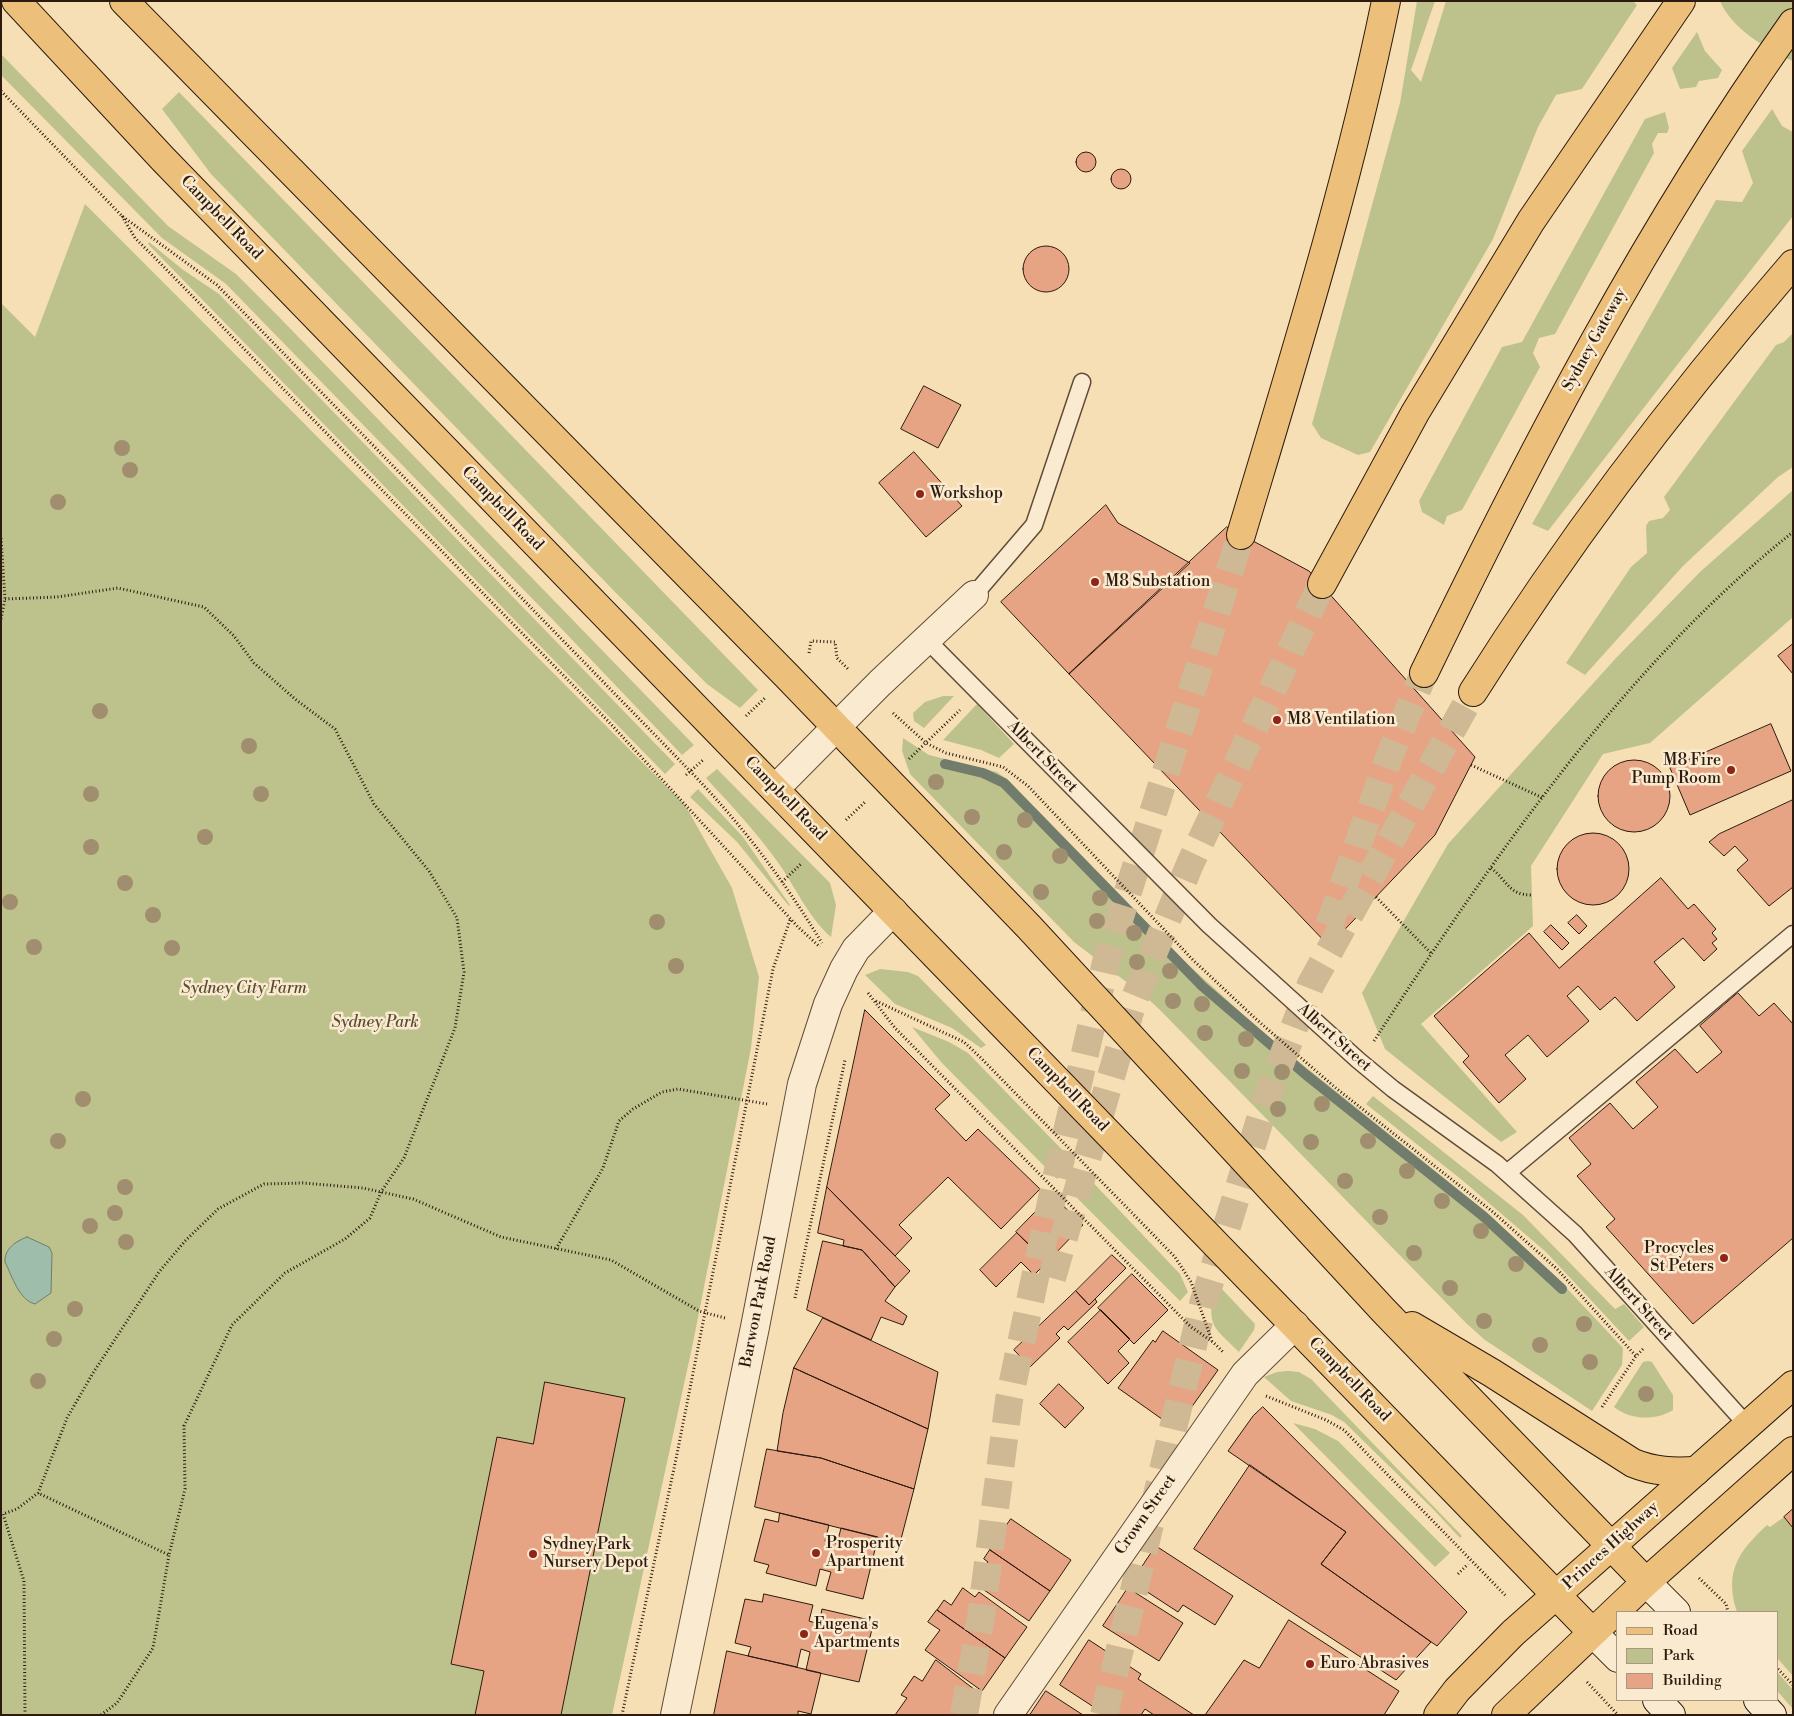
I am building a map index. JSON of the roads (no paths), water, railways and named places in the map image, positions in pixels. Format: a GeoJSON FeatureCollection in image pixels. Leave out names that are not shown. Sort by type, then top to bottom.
{"type":"FeatureCollection","features":[{"type":"Feature","properties":{"kind":"main road","name":"Campbell Road"},"geometry":{"type":"LineString","coordinates":[[16,1],[163,159],[826,840],[1592,1632]]}},
{"type":"Feature","properties":{"kind":"main road"},"geometry":{"type":"LineString","coordinates":[[124,1],[787,676],[1029,928],[1384,1311],[1646,1582]]}},
{"type":"Feature","properties":{"kind":"main road"},"geometry":{"type":"LineString","coordinates":[[1371,1],[1373,64]]}},
{"type":"Feature","properties":{"kind":"main road"},"geometry":{"type":"LineString","coordinates":[[1241,535],[1313,295],[1373,64],[1386,1]]}},
{"type":"Feature","properties":{"kind":"main road"},"geometry":{"type":"LineString","coordinates":[[1322,584],[1415,413],[1531,221],[1681,1]]}},
{"type":"Feature","properties":{"kind":"main road","name":"Sydney Gateway"},"geometry":{"type":"LineString","coordinates":[[1424,672],[1503,512],[1624,288],[1732,109],[1793,23]]}},
{"type":"Feature","properties":{"kind":"main road"},"geometry":{"type":"LineString","coordinates":[[1473,692],[1550,573],[1614,485],[1793,264]]}},
{"type":"Feature","properties":{"kind":"main road"},"geometry":{"type":"LineString","coordinates":[[1384,1311],[1492,1373],[1634,1463],[1650,1470],[1665,1472],[1696,1471]]}},
{"type":"Feature","properties":{"kind":"main road","name":"Princes Highway"},"geometry":{"type":"LineString","coordinates":[[1438,1715],[1457,1690],[1556,1595],[1793,1385]]}},
{"type":"Feature","properties":{"kind":"main road"},"geometry":{"type":"LineString","coordinates":[[1506,1715],[1646,1582],[1793,1451]]}},
{"type":"Feature","properties":{"kind":"street"},"geometry":{"type":"LineString","coordinates":[[775,789],[974,595]]}},
{"type":"Feature","properties":{"kind":"street","name":"Barwon Park Road"},"geometry":{"type":"LineString","coordinates":[[675,1715],[755,1326],[799,1097],[828,1004],[844,969],[856,949],[893,911]]}},
{"type":"Feature","properties":{"kind":"street","name":"Crown Street"},"geometry":{"type":"LineString","coordinates":[[1008,1715],[1245,1374],[1295,1325]]}},
{"type":"Feature","properties":{"kind":"street"},"geometry":{"type":"LineString","coordinates":[[1646,1582],[1675,1611]]}},
{"type":"Feature","properties":{"kind":"street"},"geometry":{"type":"LineString","coordinates":[[1592,1632],[1616,1656]]}},
{"type":"Feature","properties":{"kind":"street"},"geometry":{"type":"LineString","coordinates":[[1658,1701],[1672,1715]]}},
{"type":"Feature","properties":{"kind":"street"},"geometry":{"type":"LineString","coordinates":[[1759,1701],[1772,1715]]}},
{"type":"Feature","properties":{"kind":"lane"},"geometry":{"type":"LineString","coordinates":[[974,595],[1034,525],[1082,382]]}},
{"type":"Feature","properties":{"kind":"lane","name":"Albert Street"},"geometry":{"type":"LineString","coordinates":[[927,640],[1209,925],[1358,1060],[1507,1173],[1575,1234],[1747,1425]]}},
{"type":"Feature","properties":{"kind":"lane"},"geometry":{"type":"LineString","coordinates":[[1507,1173],[1793,934]]}},
{"type":"Feature","properties":{"kind":"waterway"},"geometry":{"type":"LineString","coordinates":[[945,764],[983,773],[1004,783],[1202,986],[1305,1074],[1483,1216],[1562,1289]]}},
{"type":"Feature","properties":{"kind":"tunnel"},"geometry":{"type":"LineString","coordinates":[[964,1715],[981,1617],[1009,1400],[1056,1179],[1107,958],[1241,535]]}},
{"type":"Feature","properties":{"kind":"tunnel"},"geometry":{"type":"LineString","coordinates":[[1052,1278],[1132,1005],[1190,864],[1322,584]]}},
{"type":"Feature","properties":{"kind":"tunnel"},"geometry":{"type":"LineString","coordinates":[[1329,926],[1388,760],[1424,673]]}},
{"type":"Feature","properties":{"kind":"tunnel"},"geometry":{"type":"LineString","coordinates":[[1104,1715],[1203,1304],[1266,1100],[1311,984],[1473,692]]}},
{"type":"Feature","properties":{"kind":"place","name":"Workshop"},"geometry":{"type":"Point","coordinates":[920,494]}},
{"type":"Feature","properties":{"kind":"place","name":"M8 Substation"},"geometry":{"type":"Point","coordinates":[1095,582]}},
{"type":"Feature","properties":{"kind":"place","name":"M8 Ventilation"},"geometry":{"type":"Point","coordinates":[1277,720]}},
{"type":"Feature","properties":{"kind":"place","name":"M8 Fire Pump Room"},"geometry":{"type":"Point","coordinates":[1731,770]}},
{"type":"Feature","properties":{"kind":"place","name":"Procycles St Peters"},"geometry":{"type":"Point","coordinates":[1724,1258]}},
{"type":"Feature","properties":{"kind":"place","name":"Prosperity Apartment"},"geometry":{"type":"Point","coordinates":[816,1553]}},
{"type":"Feature","properties":{"kind":"place","name":"Sydney Park Nursery Depot"},"geometry":{"type":"Point","coordinates":[533,1554]}},
{"type":"Feature","properties":{"kind":"place","name":"Eugena's Apartments"},"geometry":{"type":"Point","coordinates":[804,1634]}},
{"type":"Feature","properties":{"kind":"place","name":"Euro Abrasives"},"geometry":{"type":"Point","coordinates":[1310,1664]}},
{"type":"Feature","properties":{"kind":"park label","name":"Sydney City Farm"},"geometry":{"type":"Point","coordinates":[244,989]}},
{"type":"Feature","properties":{"kind":"park label","name":"Sydney Park"},"geometry":{"type":"Point","coordinates":[375,1023]}}]}
